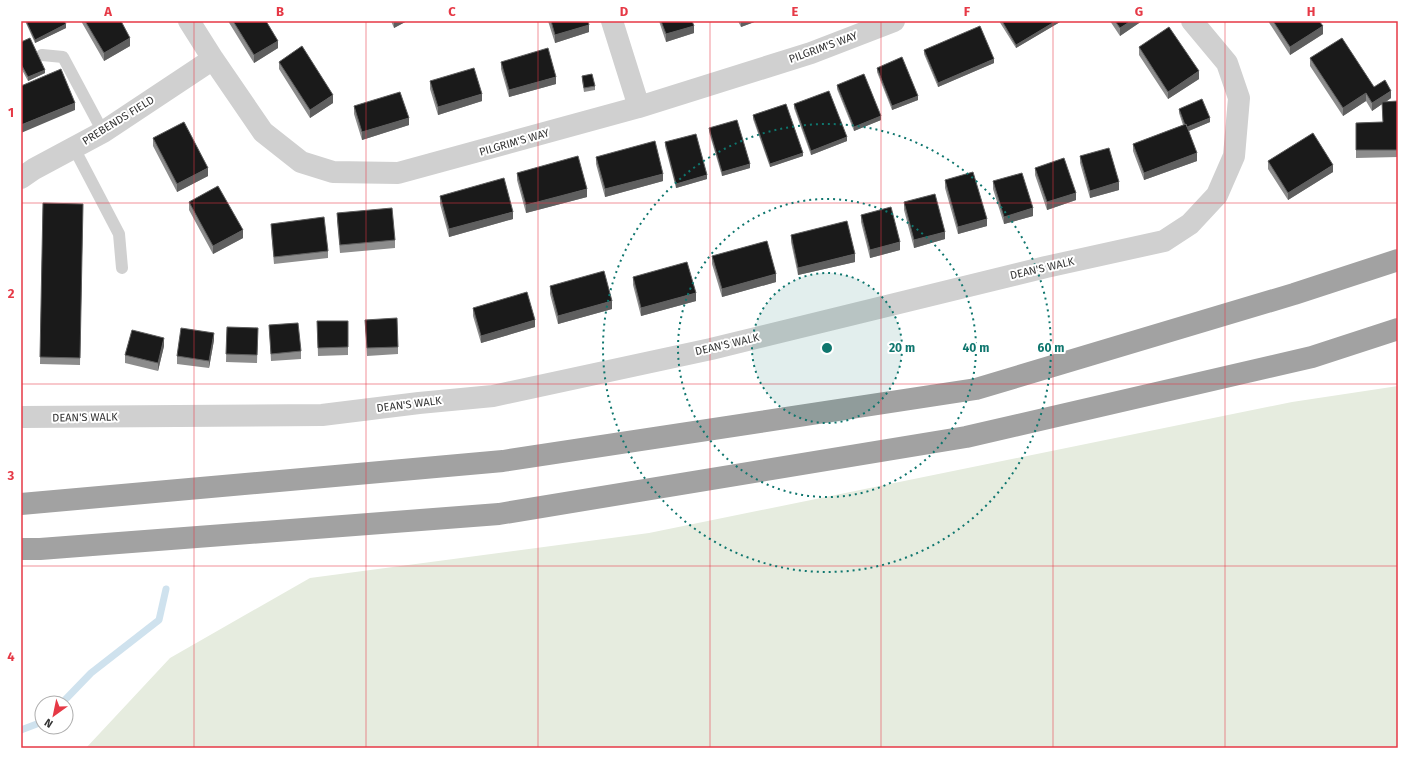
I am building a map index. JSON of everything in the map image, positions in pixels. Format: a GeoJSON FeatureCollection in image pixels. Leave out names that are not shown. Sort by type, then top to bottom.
{"type":"FeatureCollection","features":[{"type":"Feature","properties":{"kind":"highway"},"geometry":{"type":"LineString","coordinates":[[21,504],[503,462],[976,389],[1294,294],[1398,260]]}},
{"type":"Feature","properties":{"kind":"highway"},"geometry":{"type":"LineString","coordinates":[[21,549],[40,549],[499,514],[966,437],[1312,357],[1398,329]]}},
{"type":"Feature","properties":{"kind":"street","name":"PILGRIM'S WAY"},"geometry":{"type":"LineString","coordinates":[[189,21],[263,132],[301,162],[333,172],[398,173],[639,107],[811,53],[894,21]]}},
{"type":"Feature","properties":{"kind":"street"},"geometry":{"type":"LineString","coordinates":[[612,21],[639,107]]}},
{"type":"Feature","properties":{"kind":"street","name":"DEAN'S WALK"},"geometry":{"type":"LineString","coordinates":[[21,417],[322,415],[419,403],[493,396],[711,349],[1038,269],[1164,241],[1190,224],[1217,195],[1234,156],[1239,98],[1227,63],[1192,21]]}},
{"type":"Feature","properties":{"kind":"street","name":"PREBENDS FIELD"},"geometry":{"type":"LineString","coordinates":[[21,178],[34,169],[103,132],[213,59]]}},
{"type":"Feature","properties":{"kind":"lane"},"geometry":{"type":"LineString","coordinates":[[42,54],[63,57],[103,132]]}},
{"type":"Feature","properties":{"kind":"lane"},"geometry":{"type":"LineString","coordinates":[[74,148],[119,234],[122,268]]}},
{"type":"Feature","properties":{"kind":"shaded area"},"geometry":{"type":"Polygon","coordinates":[[[1398,386],[1398,748],[86,748],[170,658],[310,578],[649,533],[1292,402],[1398,386]]]}},
{"type":"Feature","properties":{"kind":"building"},"geometry":{"type":"Polygon","coordinates":[[[26,21],[64,21],[66,24],[35,40],[26,21]]]}},
{"type":"Feature","properties":{"kind":"building"},"geometry":{"type":"Polygon","coordinates":[[[85,21],[121,21],[130,38],[104,53],[85,21]]]}},
{"type":"Feature","properties":{"kind":"building"},"geometry":{"type":"Polygon","coordinates":[[[233,21],[266,21],[278,41],[254,55],[233,21]]]}},
{"type":"Feature","properties":{"kind":"building"},"geometry":{"type":"Polygon","coordinates":[[[551,21],[588,21],[589,25],[555,35],[551,21]]]}},
{"type":"Feature","properties":{"kind":"building"},"geometry":{"type":"Polygon","coordinates":[[[661,21],[692,21],[694,26],[666,34],[661,21]]]}},
{"type":"Feature","properties":{"kind":"building"},"geometry":{"type":"Polygon","coordinates":[[[1002,21],[1056,21],[1016,45],[1002,21]]]}},
{"type":"Feature","properties":{"kind":"building"},"geometry":{"type":"Polygon","coordinates":[[[1115,21],[1131,21],[1120,28],[1115,21]]]}},
{"type":"Feature","properties":{"kind":"building"},"geometry":{"type":"Polygon","coordinates":[[[1273,21],[1319,21],[1323,26],[1290,47],[1273,21]]]}},
{"type":"Feature","properties":{"kind":"building"},"geometry":{"type":"Polygon","coordinates":[[[980,26],[994,59],[938,83],[924,50],[980,26]]]}},
{"type":"Feature","properties":{"kind":"building"},"geometry":{"type":"Polygon","coordinates":[[[1169,27],[1199,71],[1168,92],[1139,47],[1169,27]]]}},
{"type":"Feature","properties":{"kind":"building"},"geometry":{"type":"Polygon","coordinates":[[[30,38],[45,70],[28,77],[21,64],[21,42],[30,38]]]}},
{"type":"Feature","properties":{"kind":"building"},"geometry":{"type":"Polygon","coordinates":[[[1342,38],[1374,87],[1385,80],[1391,91],[1372,103],[1366,93],[1343,108],[1310,58],[1342,38]]]}},
{"type":"Feature","properties":{"kind":"building"},"geometry":{"type":"Polygon","coordinates":[[[302,46],[333,95],[310,110],[279,62],[302,46]]]}},
{"type":"Feature","properties":{"kind":"building"},"geometry":{"type":"Polygon","coordinates":[[[548,48],[556,77],[509,90],[501,62],[548,48]]]}},
{"type":"Feature","properties":{"kind":"building"},"geometry":{"type":"Polygon","coordinates":[[[902,57],[918,96],[892,106],[877,68],[902,57]]]}},
{"type":"Feature","properties":{"kind":"building"},"geometry":{"type":"Polygon","coordinates":[[[474,68],[482,94],[438,107],[430,81],[474,68]]]}},
{"type":"Feature","properties":{"kind":"building"},"geometry":{"type":"Polygon","coordinates":[[[61,69],[75,103],[21,125],[21,86],[61,69]]]}},
{"type":"Feature","properties":{"kind":"building"},"geometry":{"type":"Polygon","coordinates":[[[592,74],[595,86],[584,88],[582,76],[592,74]]]}},
{"type":"Feature","properties":{"kind":"building"},"geometry":{"type":"Polygon","coordinates":[[[864,74],[881,116],[854,127],[837,85],[864,74]]]}},
{"type":"Feature","properties":{"kind":"building"},"geometry":{"type":"Polygon","coordinates":[[[829,91],[847,137],[811,151],[794,104],[829,91]]]}},
{"type":"Feature","properties":{"kind":"building"},"geometry":{"type":"Polygon","coordinates":[[[400,92],[409,118],[362,132],[354,106],[400,92]]]}},
{"type":"Feature","properties":{"kind":"building"},"geometry":{"type":"Polygon","coordinates":[[[1202,99],[1210,118],[1187,127],[1179,109],[1202,99]]]}},
{"type":"Feature","properties":{"kind":"building"},"geometry":{"type":"Polygon","coordinates":[[[1398,101],[1398,150],[1356,150],[1356,123],[1383,122],[1382,102],[1398,101]]]}},
{"type":"Feature","properties":{"kind":"building"},"geometry":{"type":"Polygon","coordinates":[[[786,104],[803,153],[770,164],[753,115],[786,104]]]}},
{"type":"Feature","properties":{"kind":"building"},"geometry":{"type":"Polygon","coordinates":[[[737,120],[750,164],[722,172],[709,128],[737,120]]]}},
{"type":"Feature","properties":{"kind":"building"},"geometry":{"type":"Polygon","coordinates":[[[184,122],[208,168],[177,184],[153,138],[184,122]]]}},
{"type":"Feature","properties":{"kind":"building"},"geometry":{"type":"Polygon","coordinates":[[[1186,124],[1197,153],[1144,173],[1133,144],[1186,124]]]}},
{"type":"Feature","properties":{"kind":"building"},"geometry":{"type":"Polygon","coordinates":[[[1313,133],[1333,165],[1288,193],[1268,161],[1313,133]]]}},
{"type":"Feature","properties":{"kind":"building"},"geometry":{"type":"Polygon","coordinates":[[[696,134],[707,175],[676,184],[665,142],[696,134]]]}},
{"type":"Feature","properties":{"kind":"building"},"geometry":{"type":"Polygon","coordinates":[[[655,141],[663,174],[605,189],[596,157],[655,141]]]}},
{"type":"Feature","properties":{"kind":"building"},"geometry":{"type":"Polygon","coordinates":[[[1109,148],[1119,182],[1090,191],[1080,156],[1109,148]]]}},
{"type":"Feature","properties":{"kind":"building"},"geometry":{"type":"Polygon","coordinates":[[[578,156],[587,189],[526,205],[517,173],[578,156]]]}},
{"type":"Feature","properties":{"kind":"building"},"geometry":{"type":"Polygon","coordinates":[[[1064,158],[1076,193],[1047,202],[1035,168],[1064,158]]]}},
{"type":"Feature","properties":{"kind":"building"},"geometry":{"type":"Polygon","coordinates":[[[973,172],[987,219],[958,227],[945,180],[973,172]]]}},
{"type":"Feature","properties":{"kind":"building"},"geometry":{"type":"Polygon","coordinates":[[[1022,173],[1033,208],[1004,217],[993,181],[1022,173]]]}},
{"type":"Feature","properties":{"kind":"building"},"geometry":{"type":"Polygon","coordinates":[[[504,178],[513,212],[449,229],[440,196],[504,178]]]}},
{"type":"Feature","properties":{"kind":"building"},"geometry":{"type":"Polygon","coordinates":[[[218,186],[243,230],[213,246],[189,202],[218,186]]]}},
{"type":"Feature","properties":{"kind":"building"},"geometry":{"type":"Polygon","coordinates":[[[935,194],[945,232],[914,240],[904,202],[935,194]]]}},
{"type":"Feature","properties":{"kind":"building"},"geometry":{"type":"Polygon","coordinates":[[[43,203],[83,204],[80,358],[40,357],[43,203]]]}},
{"type":"Feature","properties":{"kind":"building"},"geometry":{"type":"Polygon","coordinates":[[[891,207],[900,242],[870,250],[861,215],[891,207]]]}},
{"type":"Feature","properties":{"kind":"building"},"geometry":{"type":"Polygon","coordinates":[[[392,208],[395,240],[340,245],[337,213],[392,208]]]}},
{"type":"Feature","properties":{"kind":"building"},"geometry":{"type":"Polygon","coordinates":[[[324,217],[328,251],[274,257],[271,224],[324,217]]]}},
{"type":"Feature","properties":{"kind":"building"},"geometry":{"type":"Polygon","coordinates":[[[847,221],[855,254],[798,268],[791,235],[847,221]]]}},
{"type":"Feature","properties":{"kind":"building"},"geometry":{"type":"Polygon","coordinates":[[[767,241],[776,274],[722,289],[712,256],[767,241]]]}},
{"type":"Feature","properties":{"kind":"building"},"geometry":{"type":"Polygon","coordinates":[[[687,262],[696,293],[641,308],[633,277],[687,262]]]}},
{"type":"Feature","properties":{"kind":"building"},"geometry":{"type":"Polygon","coordinates":[[[604,271],[612,301],[558,316],[550,286],[604,271]]]}},
{"type":"Feature","properties":{"kind":"building"},"geometry":{"type":"Polygon","coordinates":[[[527,292],[535,320],[481,336],[473,308],[527,292]]]}},
{"type":"Feature","properties":{"kind":"building"},"geometry":{"type":"Polygon","coordinates":[[[397,318],[398,347],[367,348],[365,320],[397,318]]]}},
{"type":"Feature","properties":{"kind":"building"},"geometry":{"type":"Polygon","coordinates":[[[317,321],[348,321],[348,347],[318,348],[317,321]]]}},
{"type":"Feature","properties":{"kind":"building"},"geometry":{"type":"Polygon","coordinates":[[[298,323],[301,351],[271,354],[269,325],[298,323]]]}},
{"type":"Feature","properties":{"kind":"building"},"geometry":{"type":"Polygon","coordinates":[[[227,327],[258,328],[257,355],[226,354],[227,327]]]}},
{"type":"Feature","properties":{"kind":"building"},"geometry":{"type":"Polygon","coordinates":[[[181,328],[214,333],[209,361],[177,356],[181,328]]]}},
{"type":"Feature","properties":{"kind":"building"},"geometry":{"type":"Polygon","coordinates":[[[132,330],[164,338],[158,363],[125,355],[132,330]]]}},
{"type":"Feature","properties":{"kind":"waterway"},"geometry":{"type":"LineString","coordinates":[[70,695],[91,673],[159,620],[166,589]]}},
{"type":"Feature","properties":{"kind":"waterway"},"geometry":{"type":"LineString","coordinates":[[21,730],[34,725]]}}]}
